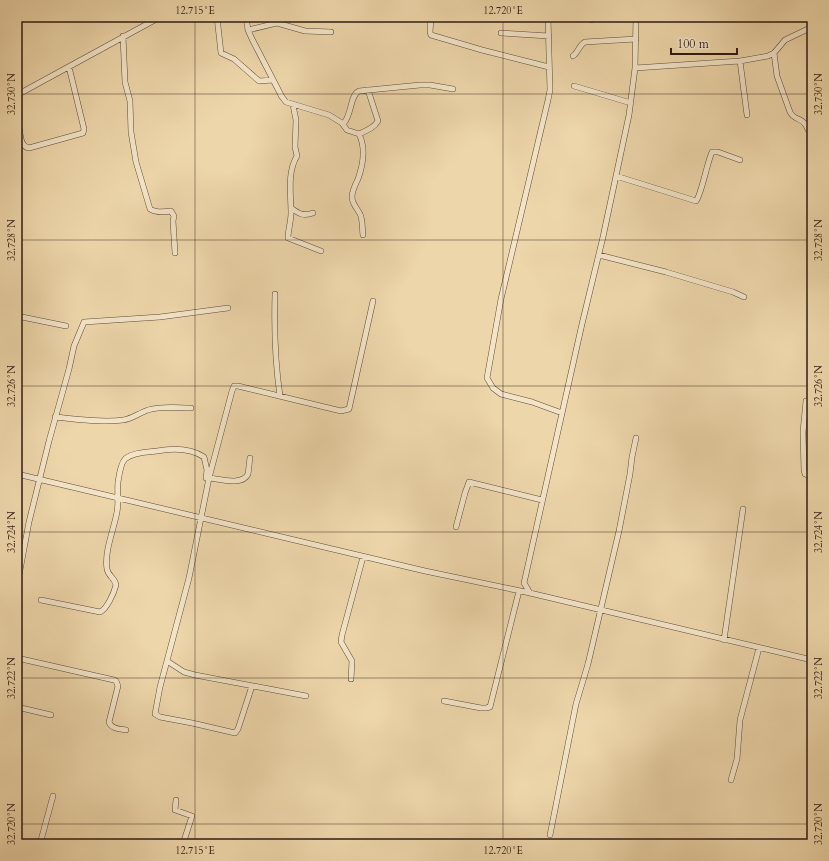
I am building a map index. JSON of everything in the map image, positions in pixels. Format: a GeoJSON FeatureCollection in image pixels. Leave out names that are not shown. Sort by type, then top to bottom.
{"type":"FeatureCollection","features":[{"type":"Feature","properties":{"kind":"street"},"geometry":{"type":"LineString","coordinates":[[17,95],[122,36],[160,17]]}},
{"type":"Feature","properties":{"kind":"street"},"geometry":{"type":"LineString","coordinates":[[217,17],[221,52],[234,59],[259,81],[273,80]]}},
{"type":"Feature","properties":{"kind":"street"},"geometry":{"type":"LineString","coordinates":[[246,17],[248,30],[273,80],[286,102],[329,115],[342,123],[347,130],[359,134],[372,128],[378,122],[368,90]]}},
{"type":"Feature","properties":{"kind":"street"},"geometry":{"type":"LineString","coordinates":[[431,17],[431,35],[549,67]]}},
{"type":"Feature","properties":{"kind":"street"},"geometry":{"type":"LineString","coordinates":[[548,17],[550,90],[501,299],[487,378],[493,388],[501,394],[532,402],[562,413]]}},
{"type":"Feature","properties":{"kind":"street"},"geometry":{"type":"LineString","coordinates":[[444,701],[480,708],[490,707],[517,591],[524,583],[616,176],[631,103],[635,68],[636,17]]}},
{"type":"Feature","properties":{"kind":"street"},"geometry":{"type":"LineString","coordinates":[[248,30],[277,20],[305,31],[331,32]]}},
{"type":"Feature","properties":{"kind":"street"},"geometry":{"type":"LineString","coordinates":[[635,68],[740,61],[774,54],[785,40],[812,27]]}},
{"type":"Feature","properties":{"kind":"street"},"geometry":{"type":"LineString","coordinates":[[501,33],[549,36]]}},
{"type":"Feature","properties":{"kind":"street"},"geometry":{"type":"LineString","coordinates":[[122,36],[125,82],[130,101],[131,132],[136,162],[150,209],[153,211],[171,211],[174,216],[175,253]]}},
{"type":"Feature","properties":{"kind":"street"},"geometry":{"type":"LineString","coordinates":[[573,56],[585,42],[636,39]]}},
{"type":"Feature","properties":{"kind":"street"},"geometry":{"type":"LineString","coordinates":[[774,54],[777,76],[792,117],[804,122],[812,135]]}},
{"type":"Feature","properties":{"kind":"street"},"geometry":{"type":"LineString","coordinates":[[740,61],[747,115]]}},
{"type":"Feature","properties":{"kind":"street"},"geometry":{"type":"LineString","coordinates":[[17,123],[20,128],[25,148],[83,133],[84,129],[69,66]]}},
{"type":"Feature","properties":{"kind":"street"},"geometry":{"type":"LineString","coordinates":[[342,123],[346,120],[356,92],[420,85],[453,89]]}},
{"type":"Feature","properties":{"kind":"street"},"geometry":{"type":"LineString","coordinates":[[574,86],[631,103]]}},
{"type":"Feature","properties":{"kind":"street"},"geometry":{"type":"LineString","coordinates":[[294,105],[296,120],[295,147],[297,156],[290,171],[288,238],[320,251]]}},
{"type":"Feature","properties":{"kind":"street"},"geometry":{"type":"LineString","coordinates":[[359,134],[363,147],[363,162],[351,198],[361,216],[363,236]]}},
{"type":"Feature","properties":{"kind":"street"},"geometry":{"type":"LineString","coordinates":[[616,176],[696,201],[699,197],[712,152],[718,152],[740,160]]}},
{"type":"Feature","properties":{"kind":"street"},"geometry":{"type":"LineString","coordinates":[[290,208],[302,215],[313,213]]}},
{"type":"Feature","properties":{"kind":"street"},"geometry":{"type":"LineString","coordinates":[[599,255],[666,272],[733,292],[744,297]]}},
{"type":"Feature","properties":{"kind":"street"},"geometry":{"type":"LineString","coordinates":[[275,294],[274,332],[280,396]]}},
{"type":"Feature","properties":{"kind":"street"},"geometry":{"type":"LineString","coordinates":[[200,518],[233,387],[238,386],[341,411],[349,409],[374,301]]}},
{"type":"Feature","properties":{"kind":"street"},"geometry":{"type":"LineString","coordinates":[[17,586],[29,522],[55,417],[74,346],[84,322],[160,318],[228,308]]}},
{"type":"Feature","properties":{"kind":"street"},"geometry":{"type":"LineString","coordinates":[[17,316],[66,326]]}},
{"type":"Feature","properties":{"kind":"street"},"geometry":{"type":"LineString","coordinates":[[806,401],[803,432],[804,470],[805,474],[812,477]]}},
{"type":"Feature","properties":{"kind":"street"},"geometry":{"type":"LineString","coordinates":[[55,417],[93,420],[121,420],[128,419],[156,408],[191,408]]}},
{"type":"Feature","properties":{"kind":"street"},"geometry":{"type":"LineString","coordinates":[[550,836],[576,704],[588,664],[619,531],[636,438]]}},
{"type":"Feature","properties":{"kind":"street"},"geometry":{"type":"LineString","coordinates":[[41,600],[93,612],[100,612],[104,610],[116,584],[107,572],[106,568],[108,551],[117,512],[119,476],[124,460],[130,455],[164,450],[176,449],[196,452],[204,457],[207,470],[200,518],[189,578],[167,661],[155,712],[156,716],[235,733],[237,732],[252,686]]}},
{"type":"Feature","properties":{"kind":"street"},"geometry":{"type":"LineString","coordinates":[[209,478],[240,481],[245,478],[248,472],[250,458]]}},
{"type":"Feature","properties":{"kind":"street"},"geometry":{"type":"LineString","coordinates":[[17,474],[363,557],[530,593],[812,660]]}},
{"type":"Feature","properties":{"kind":"street"},"geometry":{"type":"LineString","coordinates":[[456,528],[469,482],[542,500]]}},
{"type":"Feature","properties":{"kind":"street"},"geometry":{"type":"LineString","coordinates":[[724,640],[743,509]]}},
{"type":"Feature","properties":{"kind":"street"},"geometry":{"type":"LineString","coordinates":[[351,679],[352,661],[341,642],[363,557]]}},
{"type":"Feature","properties":{"kind":"street"},"geometry":{"type":"LineString","coordinates":[[524,583],[530,593]]}},
{"type":"Feature","properties":{"kind":"street"},"geometry":{"type":"LineString","coordinates":[[731,780],[737,759],[740,720],[759,648]]}},
{"type":"Feature","properties":{"kind":"street"},"geometry":{"type":"LineString","coordinates":[[17,658],[116,681],[118,686],[109,722],[112,727],[126,730]]}},
{"type":"Feature","properties":{"kind":"street"},"geometry":{"type":"LineString","coordinates":[[167,661],[177,668],[190,673],[306,696]]}},
{"type":"Feature","properties":{"kind":"street"},"geometry":{"type":"LineString","coordinates":[[17,707],[51,715]]}},
{"type":"Feature","properties":{"kind":"street"},"geometry":{"type":"LineString","coordinates":[[40,844],[53,796]]}},
{"type":"Feature","properties":{"kind":"street"},"geometry":{"type":"LineString","coordinates":[[176,800],[175,810],[192,816],[183,844]]}}]}
